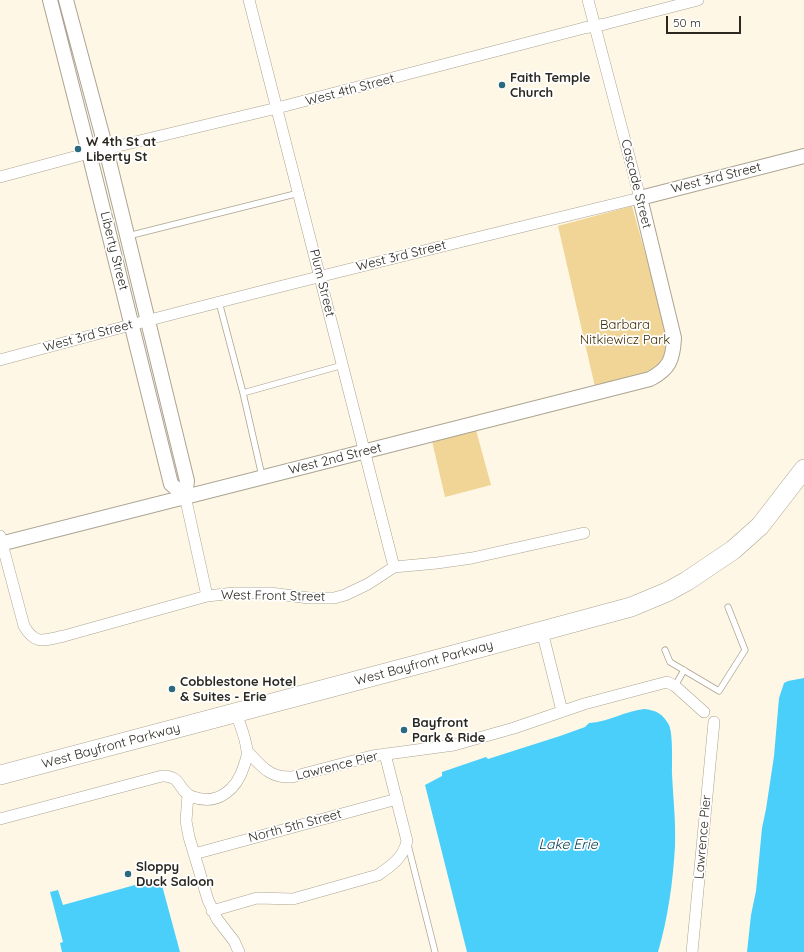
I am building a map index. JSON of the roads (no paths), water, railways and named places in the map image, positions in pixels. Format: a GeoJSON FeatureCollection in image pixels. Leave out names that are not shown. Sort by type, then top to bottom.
{"type":"FeatureCollection","features":[{"type":"Feature","properties":{"kind":"highway","name":"West Bayfront Parkway"},"geometry":{"type":"LineString","coordinates":[[0,775],[631,607],[667,592],[692,578],[722,558],[760,526],[804,470]]}},
{"type":"Feature","properties":{"kind":"street","name":"Liberty Street"},"geometry":{"type":"LineString","coordinates":[[50,0],[171,484],[185,496]]}},
{"type":"Feature","properties":{"kind":"street","name":"Liberty Street"},"geometry":{"type":"LineString","coordinates":[[66,0],[106,149],[187,481],[185,496],[207,596]]}},
{"type":"Feature","properties":{"kind":"street","name":"Plum Street"},"geometry":{"type":"LineString","coordinates":[[249,0],[394,567]]}},
{"type":"Feature","properties":{"kind":"street","name":"Cascade Street"},"geometry":{"type":"LineString","coordinates":[[588,0],[640,198],[673,332],[674,338],[672,351],[666,368]]}},
{"type":"Feature","properties":{"kind":"street","name":"West 4th Street"},"geometry":{"type":"LineString","coordinates":[[0,176],[277,108],[698,0]]}},
{"type":"Feature","properties":{"kind":"street","name":"West 3rd Street"},"geometry":{"type":"LineString","coordinates":[[0,360],[147,320],[320,276],[640,198],[804,156]]}},
{"type":"Feature","properties":{"kind":"street","name":"West 2nd Street"},"geometry":{"type":"LineString","coordinates":[[0,542],[364,452],[650,379],[666,368]]}},
{"type":"Feature","properties":{"kind":"street","name":"West Front Street"},"geometry":{"type":"LineString","coordinates":[[0,542],[24,626],[30,636],[36,640],[44,640],[64,636],[207,596],[234,593],[270,593],[308,598],[334,598],[345,595],[362,587],[394,567],[472,558],[584,533]]}},
{"type":"Feature","properties":{"kind":"street"},"geometry":{"type":"LineString","coordinates":[[542,631],[562,711]]}},
{"type":"Feature","properties":{"kind":"street","name":"Lawrence Pier"},"geometry":{"type":"LineString","coordinates":[[248,752],[268,772],[279,777],[292,777],[385,754],[454,745],[492,735],[562,711],[661,683],[667,682],[674,686]]}},
{"type":"Feature","properties":{"kind":"street"},"geometry":{"type":"LineString","coordinates":[[674,686],[704,712]]}},
{"type":"Feature","properties":{"kind":"street"},"geometry":{"type":"LineString","coordinates":[[0,819],[162,776],[173,777],[188,795],[193,797],[206,799],[222,796],[233,788],[243,768],[248,752],[236,712]]}},
{"type":"Feature","properties":{"kind":"street","name":"Lawrence Pier"},"geometry":{"type":"LineString","coordinates":[[692,952],[714,722]]}},
{"type":"Feature","properties":{"kind":"street"},"geometry":{"type":"LineString","coordinates":[[212,911],[257,898],[293,899],[378,875],[396,861],[404,851],[407,841],[385,754]]}},
{"type":"Feature","properties":{"kind":"street"},"geometry":{"type":"LineString","coordinates":[[188,795],[186,821],[194,854],[212,911],[234,942],[239,952]]}},
{"type":"Feature","properties":{"kind":"street","name":"North 5th Street"},"geometry":{"type":"LineString","coordinates":[[194,854],[397,799]]}},
{"type":"Feature","properties":{"kind":"lane"},"geometry":{"type":"LineString","coordinates":[[127,237],[299,193]]}},
{"type":"Feature","properties":{"kind":"lane"},"geometry":{"type":"LineString","coordinates":[[219,302],[243,392],[263,477]]}},
{"type":"Feature","properties":{"kind":"lane"},"geometry":{"type":"LineString","coordinates":[[243,392],[343,365]]}},
{"type":"Feature","properties":{"kind":"lane"},"geometry":{"type":"LineString","coordinates":[[665,650],[670,662],[719,691],[745,650],[728,607]]}},
{"type":"Feature","properties":{"kind":"lane"},"geometry":{"type":"LineString","coordinates":[[674,686],[684,670]]}},
{"type":"Feature","properties":{"kind":"lane"},"geometry":{"type":"LineString","coordinates":[[407,841],[435,952]]}},
{"type":"Feature","properties":{"kind":"water"},"geometry":{"type":"Polygon","coordinates":[[[804,678],[804,952],[747,952],[751,915],[756,891],[762,828],[774,756],[779,698],[784,683],[804,678]]]}},
{"type":"Feature","properties":{"kind":"water","name":"Lake Erie"},"geometry":{"type":"Polygon","coordinates":[[[644,709],[652,710],[662,715],[669,725],[672,741],[675,846],[670,900],[658,952],[467,952],[425,785],[442,776],[442,772],[486,757],[488,759],[560,736],[585,727],[589,723],[603,721],[644,709]]]}},
{"type":"Feature","properties":{"kind":"water"},"geometry":{"type":"Polygon","coordinates":[[[160,878],[180,952],[62,952],[60,943],[63,942],[50,892],[58,890],[63,905],[160,878]]]}},
{"type":"Feature","properties":{"kind":"place","name":"Faith Temple Church"},"geometry":{"type":"Point","coordinates":[502,85]}},
{"type":"Feature","properties":{"kind":"place","name":"W 4th St at Liberty St"},"geometry":{"type":"Point","coordinates":[78,149]}},
{"type":"Feature","properties":{"kind":"place","name":"Cobblestone Hotel & Suites - Erie"},"geometry":{"type":"Point","coordinates":[172,689]}},
{"type":"Feature","properties":{"kind":"place","name":"Bayfront Park & Ride"},"geometry":{"type":"Point","coordinates":[404,730]}},
{"type":"Feature","properties":{"kind":"place","name":"Sloppy Duck Saloon"},"geometry":{"type":"Point","coordinates":[128,874]}},
{"type":"Feature","properties":{"kind":"park label","name":"Barbara Nitkiewicz Park"},"geometry":{"type":"Point","coordinates":[625,332]}}]}
